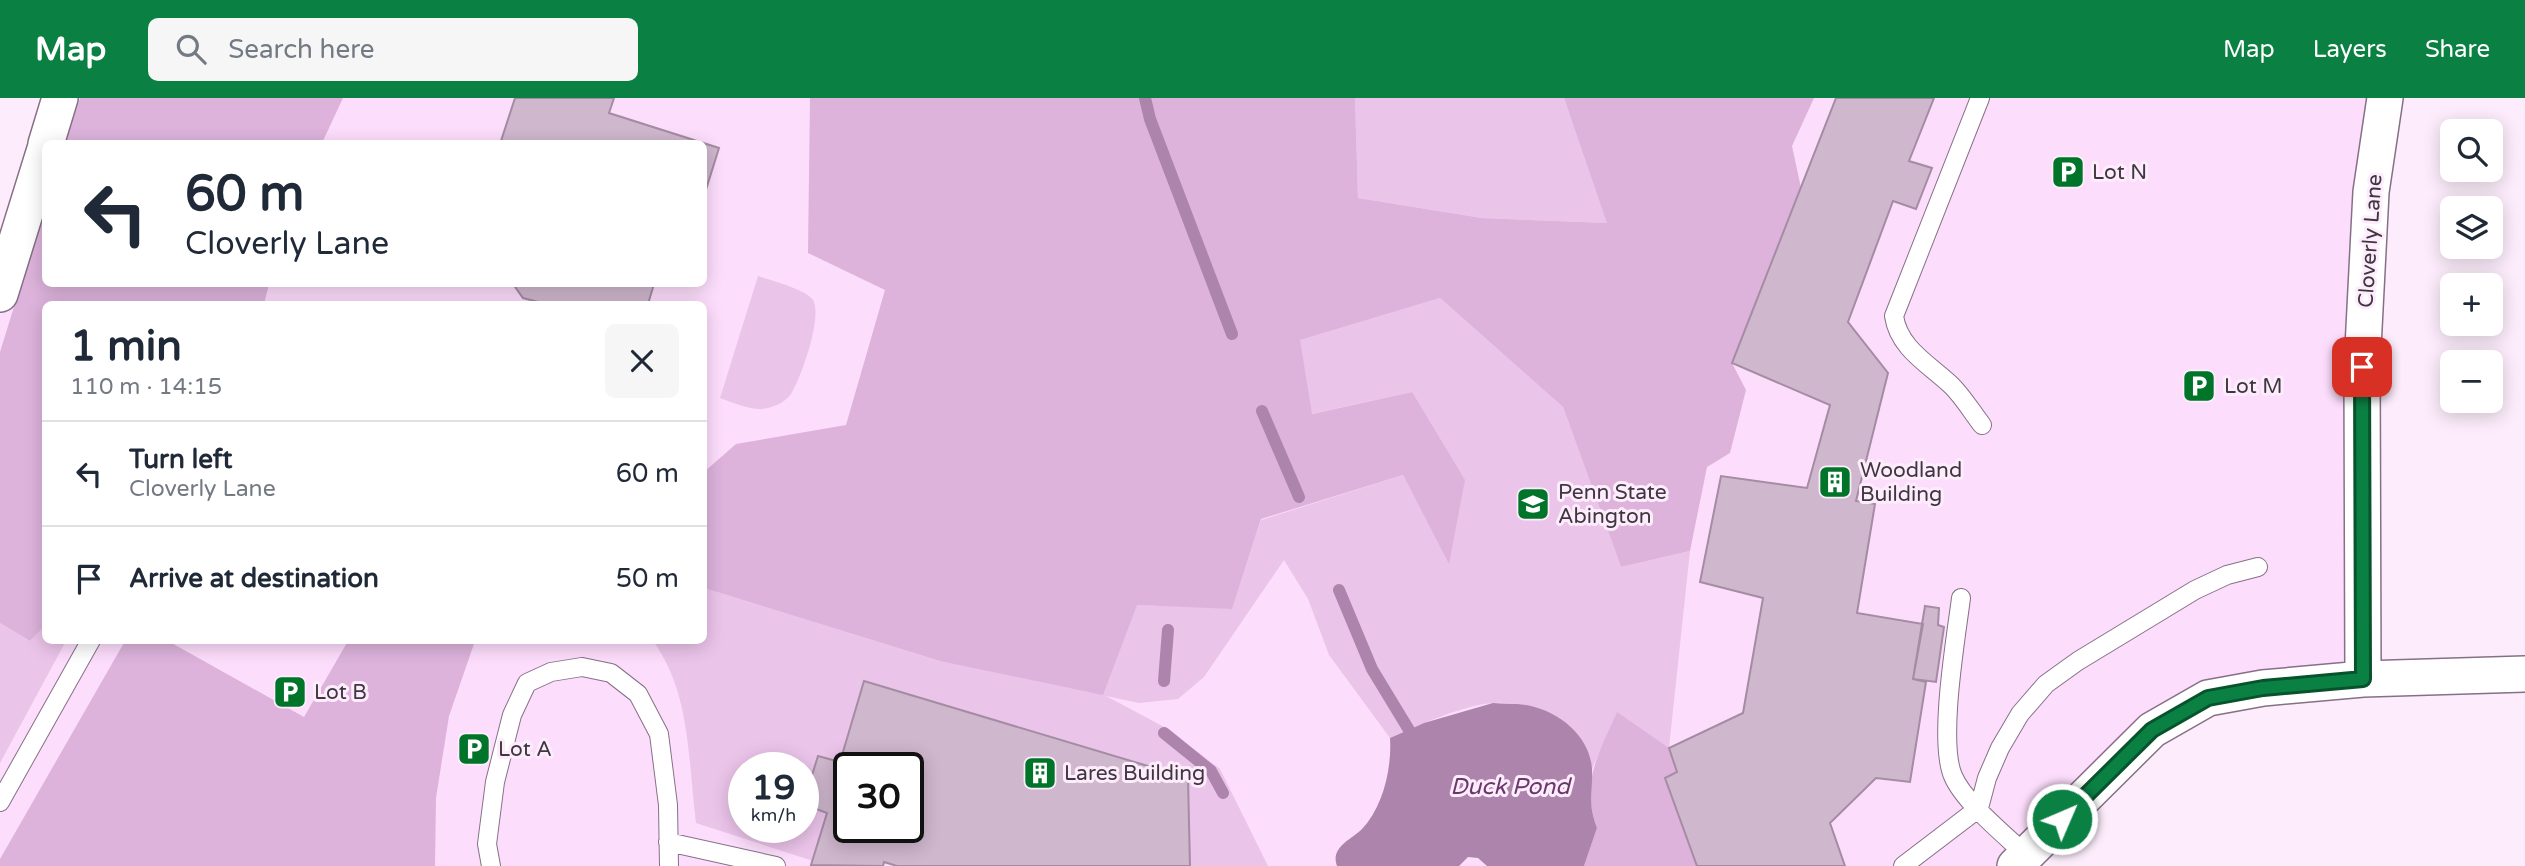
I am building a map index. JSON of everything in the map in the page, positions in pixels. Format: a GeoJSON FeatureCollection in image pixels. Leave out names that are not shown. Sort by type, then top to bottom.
{"type":"FeatureCollection","features":[{"type":"Feature","properties":{"kind":"street"},"geometry":{"type":"LineString","coordinates":[[47,140],[60,98]]}},
{"type":"Feature","properties":{"kind":"street","name":"Cloverly Lane"},"geometry":{"type":"LineString","coordinates":[[2363,679],[2362,367],[2371,192],[2385,98]]}},
{"type":"Feature","properties":{"kind":"street"},"geometry":{"type":"LineString","coordinates":[[0,294],[42,158]]}},
{"type":"Feature","properties":{"kind":"street"},"geometry":{"type":"LineString","coordinates":[[2021,861],[2152,730],[2208,698],[2263,688],[2363,679],[2525,674]]}},
{"type":"Feature","properties":{"kind":"lane"},"geometry":{"type":"LineString","coordinates":[[1980,98],[1894,316],[1896,328],[1904,344],[1952,387],[1982,425]]}},
{"type":"Feature","properties":{"kind":"lane"},"geometry":{"type":"LineString","coordinates":[[1903,866],[1979,808],[1987,778],[2000,748],[2021,714],[2046,684],[2078,661],[2194,590],[2227,575],[2258,566]]}},
{"type":"Feature","properties":{"kind":"lane"},"geometry":{"type":"LineString","coordinates":[[1961,598],[1946,750],[1953,776],[1964,793],[2021,861]]}},
{"type":"Feature","properties":{"kind":"lane"},"geometry":{"type":"LineString","coordinates":[[0,802],[89,644]]}},
{"type":"Feature","properties":{"kind":"lane"},"geometry":{"type":"LineString","coordinates":[[491,866],[488,844],[495,782],[512,715],[527,683],[551,672],[582,667],[611,673],[638,694],[659,734],[668,805],[669,866]]}},
{"type":"Feature","properties":{"kind":"lane"},"geometry":{"type":"LineString","coordinates":[[668,842],[776,866]]}},
{"type":"Feature","properties":{"kind":"shaded area","name":"Penn State Abington"},"geometry":{"type":"Polygon","coordinates":[[[60,98],[2385,98],[2363,679],[2208,698],[2015,866],[0,866],[0,294],[42,156],[42,287],[707,287],[707,140],[47,140],[60,98]]]}},
{"type":"Feature","properties":{"kind":"shaded area"},"geometry":{"type":"Polygon","coordinates":[[[80,98],[343,98],[323,140],[66,140],[80,98]]]}},
{"type":"Feature","properties":{"kind":"shaded area"},"geometry":{"type":"Polygon","coordinates":[[[810,98],[1355,98],[1358,198],[1482,218],[1607,223],[1564,98],[1814,98],[1792,146],[1801,188],[1732,363],[1746,390],[1730,453],[1707,467],[1690,551],[1621,567],[1563,407],[1440,298],[1300,340],[1312,414],[1412,392],[1465,480],[1449,564],[1403,475],[1261,519],[1232,609],[1137,605],[1103,695],[940,661],[707,589],[707,469],[736,444],[846,425],[885,290],[808,253],[810,98]]]}},
{"type":"Feature","properties":{"kind":"shaded area"},"geometry":{"type":"Polygon","coordinates":[[[1355,98],[1564,98],[1608,223],[1482,218],[1358,198],[1355,98]]]}},
{"type":"Feature","properties":{"kind":"shaded area"},"geometry":{"type":"Polygon","coordinates":[[[42,217],[42,287],[268,287],[265,301],[42,301],[42,629],[30,641],[0,623],[0,352],[42,217]]]}},
{"type":"Feature","properties":{"kind":"shaded area"},"geometry":{"type":"Polygon","coordinates":[[[758,276],[803,292],[813,300],[815,308],[810,347],[791,394],[775,406],[762,409],[720,398],[758,276]]]}},
{"type":"Feature","properties":{"kind":"shaded area"},"geometry":{"type":"Polygon","coordinates":[[[1440,298],[1563,407],[1621,567],[1690,551],[1669,748],[1617,713],[1592,769],[1588,752],[1570,726],[1543,710],[1511,703],[1469,707],[1390,738],[1329,655],[1308,599],[1284,560],[1204,677],[1178,699],[1139,703],[1106,696],[1168,729],[1220,769],[1268,866],[1190,866],[1188,778],[924,766],[924,752],[833,752],[833,760],[819,756],[819,752],[728,752],[728,833],[696,823],[681,705],[675,683],[655,644],[707,644],[707,589],[940,661],[1137,605],[1232,608],[1261,520],[1403,475],[1449,563],[1412,392],[1311,414],[1299,340],[1440,298]]]}},
{"type":"Feature","properties":{"kind":"shaded area"},"geometry":{"type":"Polygon","coordinates":[[[0,623],[30,641],[42,629],[42,644],[64,644],[0,763],[0,623]]]}},
{"type":"Feature","properties":{"kind":"shaded area"},"geometry":{"type":"Polygon","coordinates":[[[123,644],[173,644],[304,717],[346,644],[474,644],[449,716],[436,798],[435,866],[0,866],[0,859],[123,644]]]}},
{"type":"Feature","properties":{"kind":"shaded area"},"geometry":{"type":"Polygon","coordinates":[[[1617,712],[1669,748],[1677,772],[1665,778],[1697,866],[1584,866],[1597,828],[1590,797],[1594,768],[1617,712]]]}},
{"type":"Feature","properties":{"kind":"shaded area"},"geometry":{"type":"Polygon","coordinates":[[[819,811],[827,813],[819,840],[819,811]]]}},
{"type":"Feature","properties":{"kind":"shaded area"},"geometry":{"type":"Polygon","coordinates":[[[758,843],[818,843],[813,861],[758,843]]]}},
{"type":"Feature","properties":{"kind":"water","name":"Duck Pond"},"geometry":{"type":"Polygon","coordinates":[[[1493,703],[1526,705],[1553,714],[1572,728],[1586,747],[1592,769],[1591,804],[1597,828],[1584,866],[1487,866],[1478,858],[1468,857],[1459,866],[1337,866],[1336,854],[1339,849],[1362,829],[1381,798],[1388,774],[1390,738],[1424,723],[1493,703]]]}},
{"type":"Feature","properties":{"kind":"building"},"geometry":{"type":"Polygon","coordinates":[[[515,98],[614,98],[609,113],[694,140],[501,140],[515,98]]]}},
{"type":"Feature","properties":{"kind":"building","name":"Woodland Building"},"geometry":{"type":"Polygon","coordinates":[[[1836,98],[1934,98],[1909,161],[1932,168],[1916,209],[1893,201],[1848,322],[1888,373],[1856,501],[1875,504],[1857,613],[1923,624],[1913,679],[1926,682],[1910,782],[1876,778],[1830,823],[1845,866],[1697,866],[1665,778],[1677,772],[1669,748],[1743,713],[1763,598],[1700,582],[1721,476],[1807,488],[1830,405],[1732,363],[1836,98]]]}},
{"type":"Feature","properties":{"kind":"building"},"geometry":{"type":"Polygon","coordinates":[[[707,144],[719,148],[707,186],[707,144]]]}},
{"type":"Feature","properties":{"kind":"building"},"geometry":{"type":"Polygon","coordinates":[[[515,287],[653,287],[649,301],[534,301],[523,298],[515,287]]]}},
{"type":"Feature","properties":{"kind":"building"},"geometry":{"type":"Polygon","coordinates":[[[1925,606],[1939,608],[1938,625],[1944,627],[1936,682],[1913,679],[1925,606]]]}},
{"type":"Feature","properties":{"kind":"building","name":"Lares Building"},"geometry":{"type":"Polygon","coordinates":[[[864,681],[1188,778],[1190,866],[897,866],[884,862],[883,866],[811,865],[827,813],[819,810],[819,756],[833,760],[833,843],[924,843],[924,752],[843,752],[864,681]]]}},
{"type":"Feature","properties":{"kind":"waterway"},"geometry":{"type":"LineString","coordinates":[[1145,98],[1150,119],[1232,334]]}},
{"type":"Feature","properties":{"kind":"waterway"},"geometry":{"type":"LineString","coordinates":[[1262,411],[1299,497]]}},
{"type":"Feature","properties":{"kind":"waterway"},"geometry":{"type":"LineString","coordinates":[[1339,590],[1372,669],[1409,730]]}},
{"type":"Feature","properties":{"kind":"waterway"},"geometry":{"type":"LineString","coordinates":[[1164,681],[1168,630]]}},
{"type":"Feature","properties":{"kind":"waterway"},"geometry":{"type":"LineString","coordinates":[[1164,733],[1211,771],[1223,793]]}},
{"type":"Feature","properties":{"kind":"place","name":"Lot N"},"geometry":{"type":"Point","coordinates":[2068,172]}},
{"type":"Feature","properties":{"kind":"place","name":"Lot M"},"geometry":{"type":"Point","coordinates":[2199,386]}},
{"type":"Feature","properties":{"kind":"place","name":"Woodland Building"},"geometry":{"type":"Point","coordinates":[1835,482]}},
{"type":"Feature","properties":{"kind":"place","name":"Penn State Abington"},"geometry":{"type":"Point","coordinates":[1533,504]}},
{"type":"Feature","properties":{"kind":"place","name":"Lot B"},"geometry":{"type":"Point","coordinates":[290,692]}},
{"type":"Feature","properties":{"kind":"place","name":"Lot A"},"geometry":{"type":"Point","coordinates":[474,749]}},
{"type":"Feature","properties":{"kind":"place","name":"Lares Building"},"geometry":{"type":"Point","coordinates":[1040,773]}},
{"type":"Feature","properties":{"kind":"route"},"geometry":{"type":"LineString","coordinates":[[2062,819],[2152,730],[2208,698],[2263,688],[2363,679],[2362,367]]}}]}
